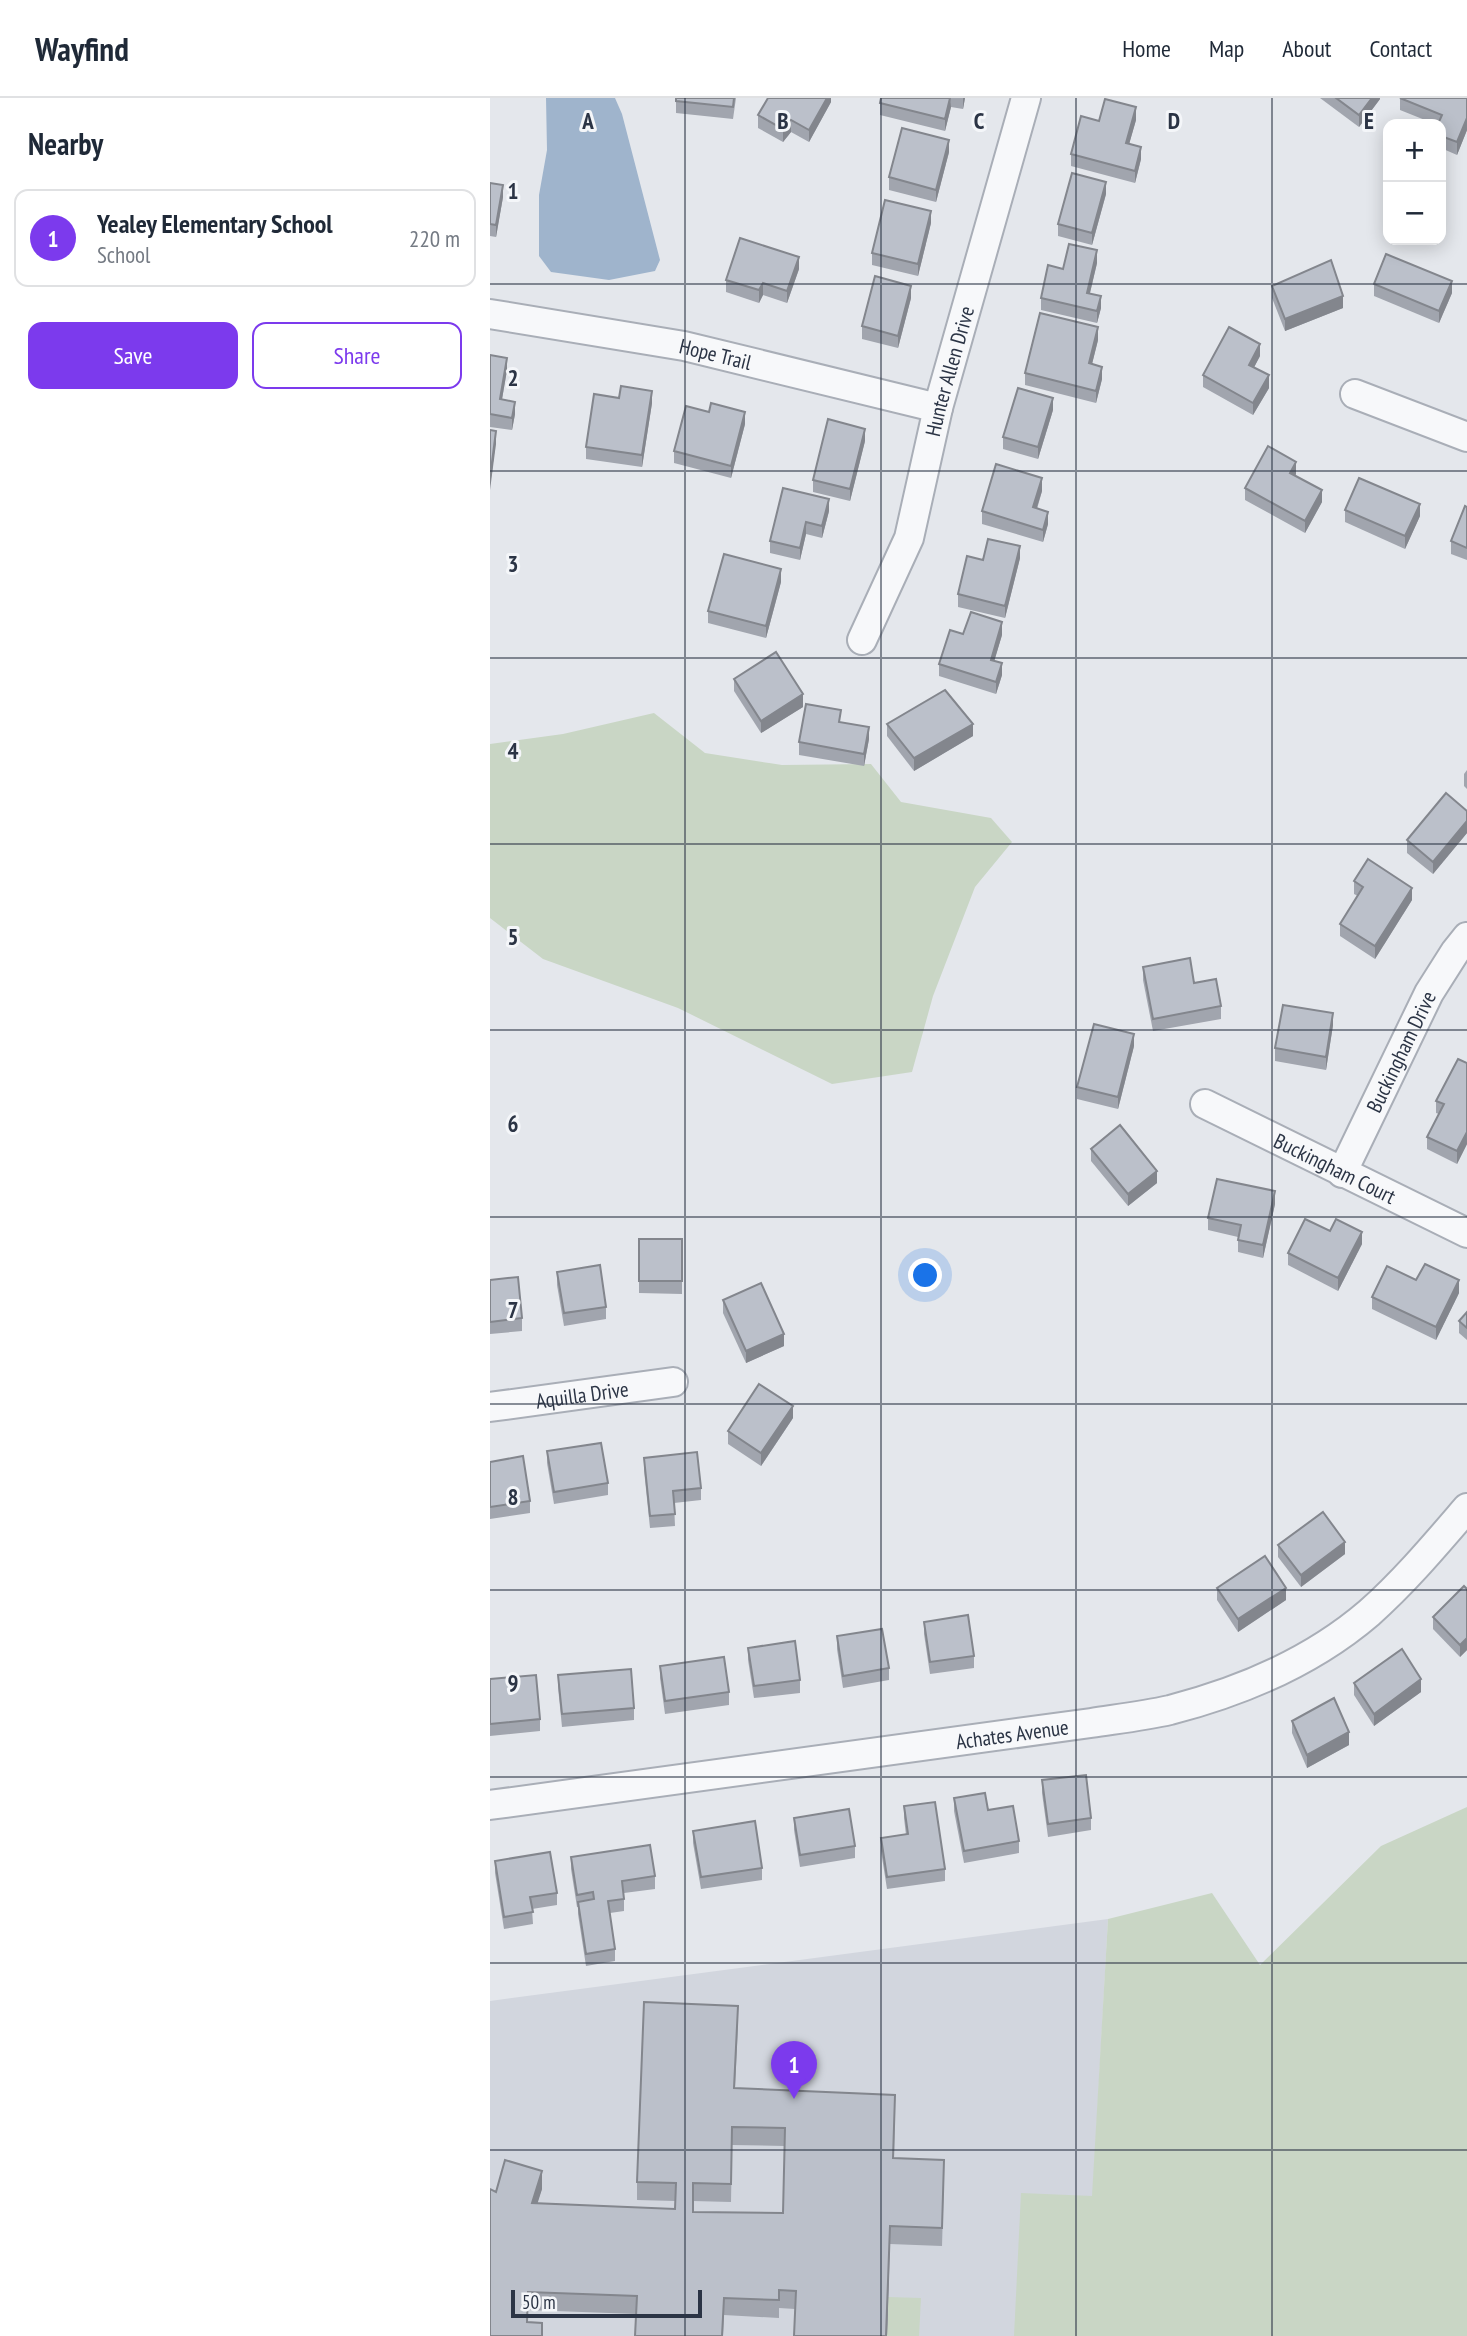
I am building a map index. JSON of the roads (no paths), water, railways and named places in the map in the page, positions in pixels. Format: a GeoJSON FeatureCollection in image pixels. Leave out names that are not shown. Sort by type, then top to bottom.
{"type":"FeatureCollection","features":[{"type":"Feature","properties":{"kind":"street","name":"Hunter Allen Drive"},"geometry":{"type":"LineString","coordinates":[[862,640],[909,538],[938,408],[1026,98]]}},
{"type":"Feature","properties":{"kind":"street","name":"Hope Trail"},"geometry":{"type":"LineString","coordinates":[[490,314],[684,346],[938,408]]}},
{"type":"Feature","properties":{"kind":"street"},"geometry":{"type":"LineString","coordinates":[[1355,394],[1467,437]]}},
{"type":"Feature","properties":{"kind":"street","name":"Buckingham Drive"},"geometry":{"type":"LineString","coordinates":[[1342,1173],[1429,993],[1467,937]]}},
{"type":"Feature","properties":{"kind":"street","name":"Buckingham Court"},"geometry":{"type":"LineString","coordinates":[[1205,1104],[1467,1233]]}},
{"type":"Feature","properties":{"kind":"street","name":"Aquilla Drive"},"geometry":{"type":"LineString","coordinates":[[490,1407],[673,1382]]}},
{"type":"Feature","properties":{"kind":"street","name":"Achates Avenue"},"geometry":{"type":"LineString","coordinates":[[490,1805],[1091,1723],[1167,1711],[1224,1695],[1277,1672],[1324,1645],[1368,1614],[1416,1568],[1467,1508]]}},
{"type":"Feature","properties":{"kind":"water"},"geometry":{"type":"Polygon","coordinates":[[[546,98],[615,98],[622,114],[660,260],[655,271],[609,280],[551,272],[539,256],[539,195],[547,150],[546,98]]]}},
{"type":"Feature","properties":{"kind":"place","name":"Yealey Elementary School"},"geometry":{"type":"Point","coordinates":[794,2099]}}]}
